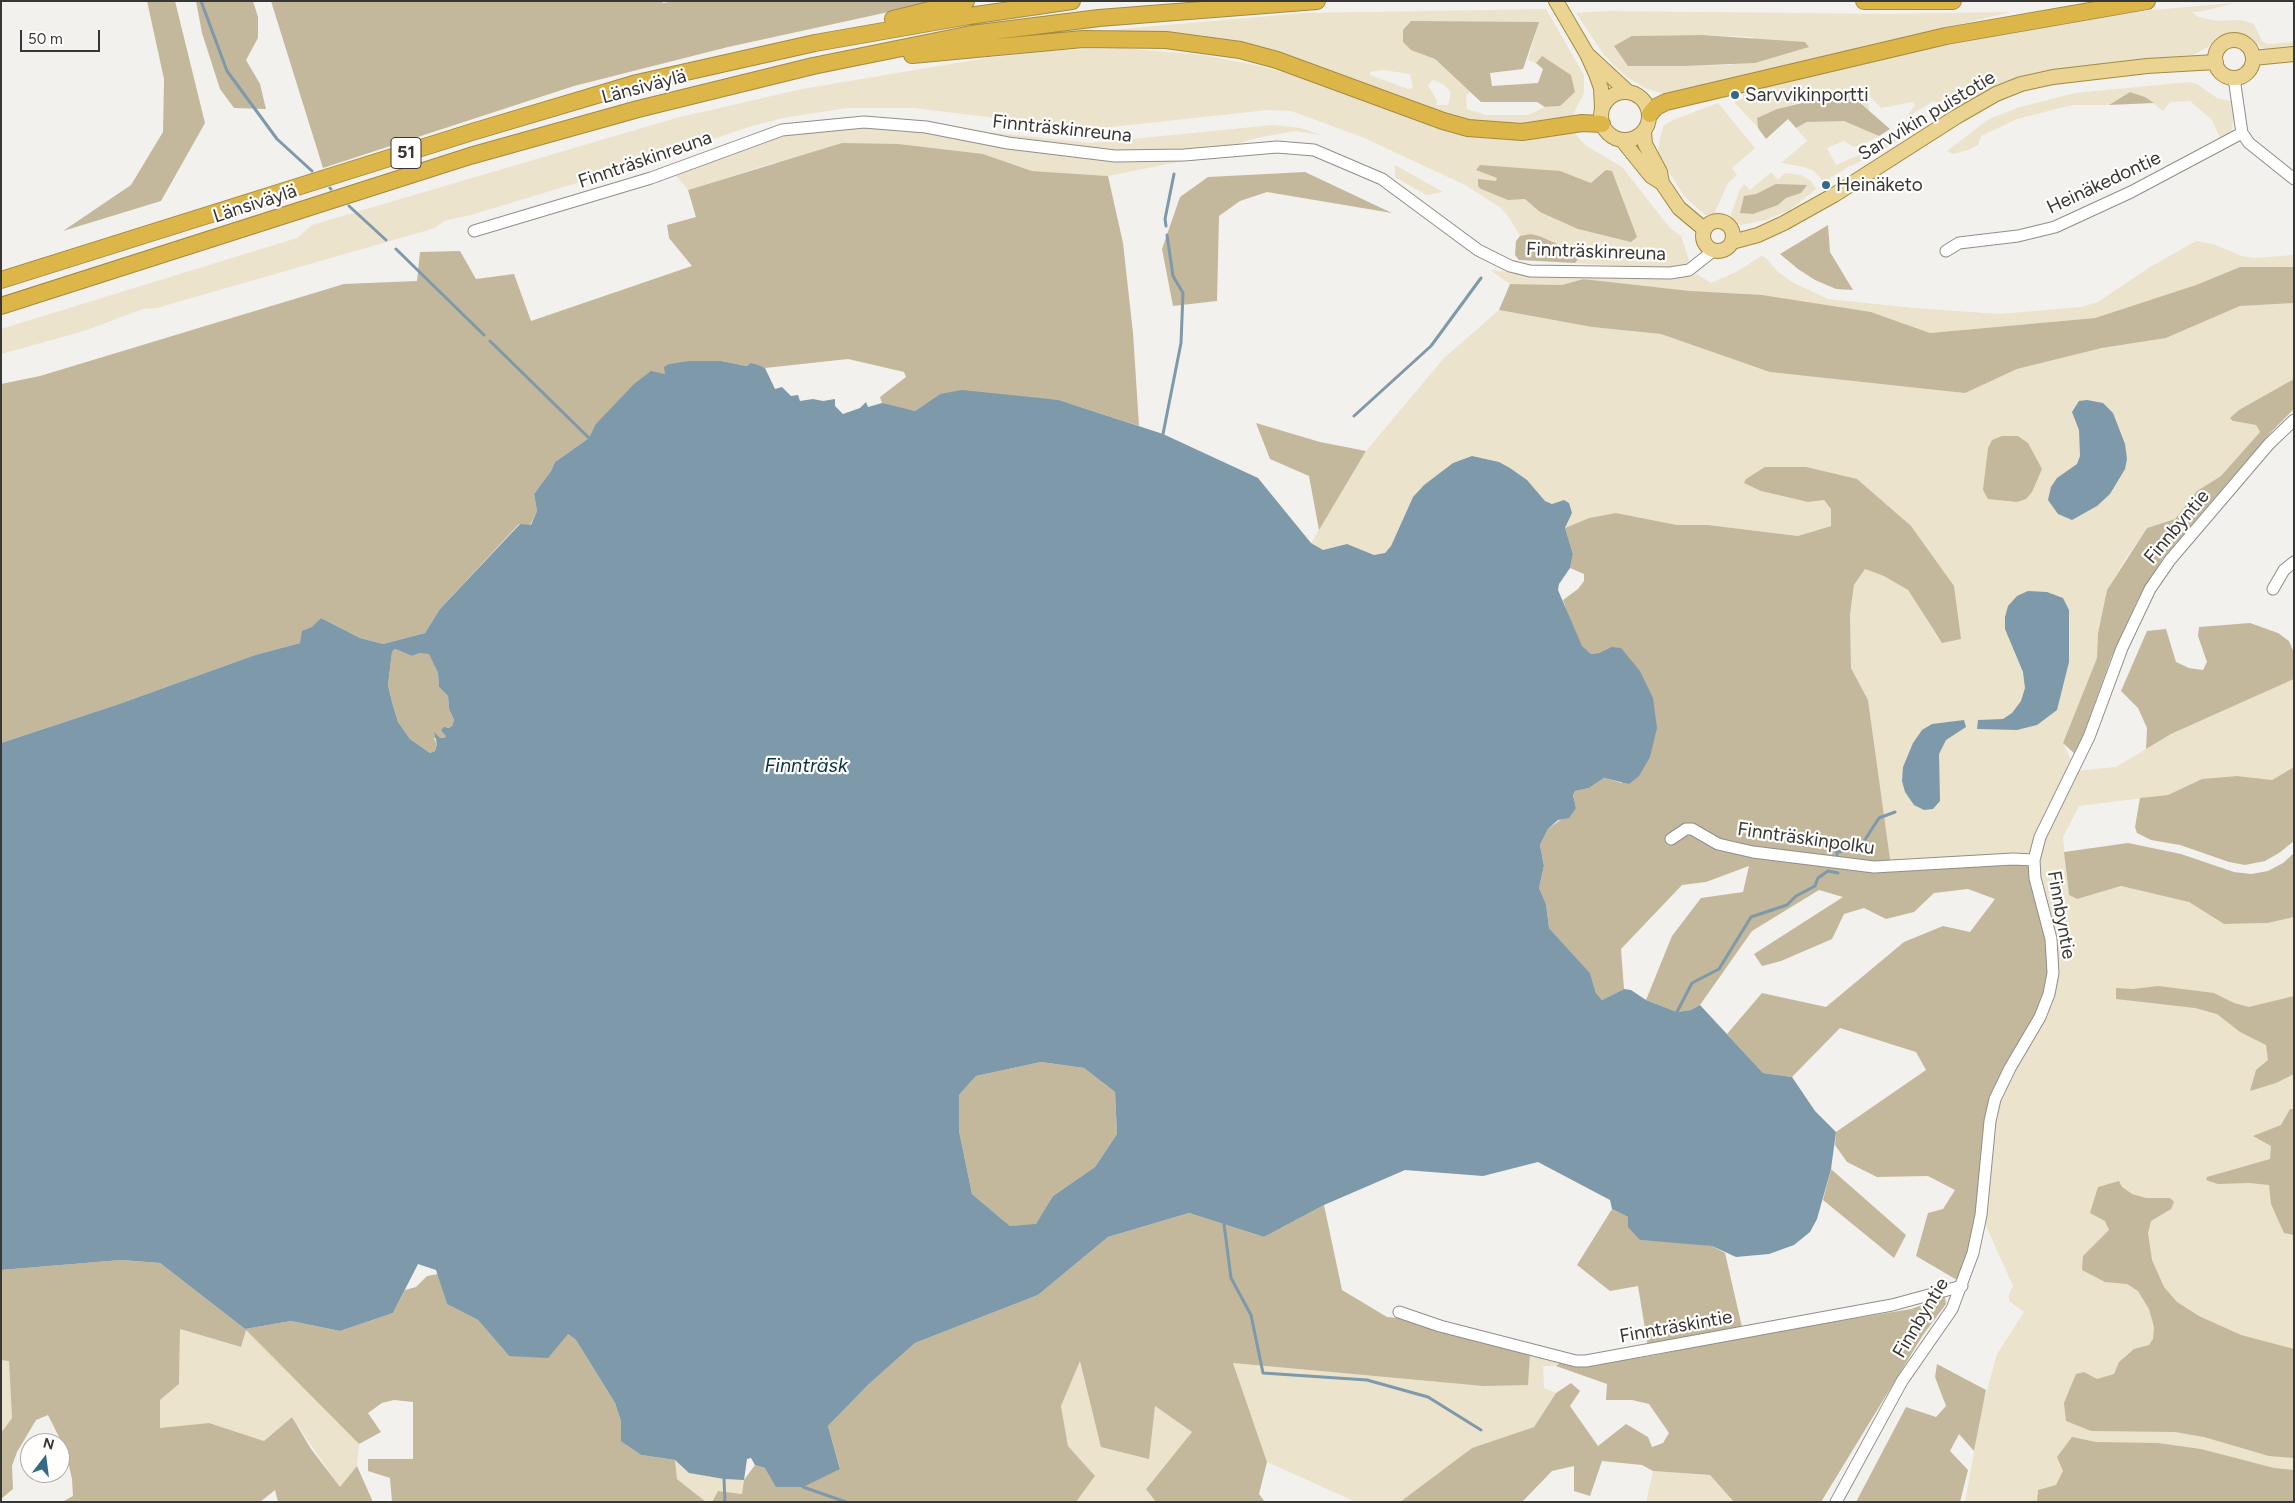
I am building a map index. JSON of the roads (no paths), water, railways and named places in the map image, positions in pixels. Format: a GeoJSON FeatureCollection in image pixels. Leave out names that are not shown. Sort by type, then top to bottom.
{"type":"FeatureCollection","features":[{"type":"Feature","properties":{"kind":"highway"},"geometry":{"type":"LineString","coordinates":[[815,43],[889,20],[966,1]]}},
{"type":"Feature","properties":{"kind":"highway","name":"Länsiväylä"},"geometry":{"type":"LineString","coordinates":[[1,280],[472,132],[628,86],[815,43],[969,16],[1072,1]]}},
{"type":"Feature","properties":{"kind":"highway","name":"Länsiväylä"},"geometry":{"type":"LineString","coordinates":[[1,306],[470,156],[638,109],[813,66],[970,34],[1099,18],[1317,1]]}},
{"type":"Feature","properties":{"kind":"highway"},"geometry":{"type":"LineString","coordinates":[[1864,1],[1953,1]]}},
{"type":"Feature","properties":{"kind":"highway"},"geometry":{"type":"LineString","coordinates":[[1650,114],[1656,107],[1683,98],[1927,40],[2147,1]]}},
{"type":"Feature","properties":{"kind":"highway"},"geometry":{"type":"LineString","coordinates":[[813,66],[1035,42],[1083,39],[1166,40],[1240,50],[1277,60],[1443,121],[1468,128],[1522,132],[1582,123],[1602,116]]}},
{"type":"Feature","properties":{"kind":"main road"},"geometry":{"type":"LineString","coordinates":[[1556,1],[1587,54],[1600,88],[1602,116],[1610,135],[1622,140],[1634,139],[1644,132],[1648,126],[1650,114],[1643,99],[1628,92],[1587,54]]}},
{"type":"Feature","properties":{"kind":"main road"},"geometry":{"type":"LineString","coordinates":[[2229,41],[2242,42],[2247,46],[2253,58],[2252,64],[2245,74],[2234,78],[2222,74],[2216,62],[2218,49],[2229,41]]}},
{"type":"Feature","properties":{"kind":"main road"},"geometry":{"type":"LineString","coordinates":[[2253,58],[2294,54]]}},
{"type":"Feature","properties":{"kind":"main road","name":"Sarvvikin puistotie"},"geometry":{"type":"LineString","coordinates":[[1732,242],[1758,235],[1784,223],[1834,195],[1956,117],[1996,94],[2021,84],[2053,77],[2147,66],[2216,62]]}},
{"type":"Feature","properties":{"kind":"main road"},"geometry":{"type":"LineString","coordinates":[[1602,116],[1612,96],[1628,92]]}},
{"type":"Feature","properties":{"kind":"main road"},"geometry":{"type":"LineString","coordinates":[[1644,132],[1645,144],[1660,172],[1662,183]]}},
{"type":"Feature","properties":{"kind":"main road"},"geometry":{"type":"LineString","coordinates":[[1622,140],[1651,176],[1662,183],[1679,208],[1704,229]]}},
{"type":"Feature","properties":{"kind":"main road"},"geometry":{"type":"LineString","coordinates":[[1722,222],[1732,230],[1732,242],[1724,250],[1713,251],[1702,240],[1704,229],[1710,223],[1722,222]]}},
{"type":"Feature","properties":{"kind":"street"},"geometry":{"type":"LineString","coordinates":[[2234,78],[2242,133],[2249,143],[2294,179]]}},
{"type":"Feature","properties":{"kind":"street","name":"Finnträskinreuna"},"geometry":{"type":"LineString","coordinates":[[474,231],[651,178],[782,130],[864,122],[926,127],[1008,143],[1115,156],[1184,155],[1277,147],[1314,150],[1382,179],[1478,250],[1510,266],[1530,270],[1670,272],[1689,270],[1713,251]]}},
{"type":"Feature","properties":{"kind":"street","name":"Heinäkedontie"},"geometry":{"type":"LineString","coordinates":[[1946,251],[1959,244],[2018,236],[2057,226],[2140,188],[2242,133]]}},
{"type":"Feature","properties":{"kind":"street","name":"Finnbyntie"},"geometry":{"type":"LineString","coordinates":[[1836,1502],[1902,1381],[1952,1309],[1973,1253],[1981,1215],[1990,1121],[1996,1099],[2010,1068],[2040,1017],[2049,994],[2053,972],[2051,939],[2035,878],[2034,860],[2040,837],[2089,738],[2122,648],[2150,589],[2170,560],[2269,444],[2294,420]]}},
{"type":"Feature","properties":{"kind":"street"},"geometry":{"type":"LineString","coordinates":[[2273,589],[2284,570],[2294,562]]}},
{"type":"Feature","properties":{"kind":"street","name":"Finnträskinpolku"},"geometry":{"type":"LineString","coordinates":[[1671,839],[1686,829],[1692,829],[1718,844],[1753,852],[1874,867],[2014,858],[2034,860]]}},
{"type":"Feature","properties":{"kind":"street","name":"Finnträskintie"},"geometry":{"type":"LineString","coordinates":[[1399,1312],[1440,1326],[1586,1362],[1892,1305],[1962,1286]]}},
{"type":"Feature","properties":{"kind":"water","name":"Finnträsk"},"geometry":{"type":"Polygon","coordinates":[[[689,361],[721,361],[747,366],[751,363],[765,368],[775,389],[782,387],[791,396],[798,395],[800,401],[835,399],[835,406],[843,414],[860,408],[866,402],[868,407],[882,403],[915,411],[940,394],[962,390],[1059,400],[1163,434],[1258,478],[1311,543],[1323,550],[1347,544],[1374,555],[1385,553],[1391,546],[1413,497],[1424,485],[1453,463],[1472,456],[1499,462],[1510,468],[1527,480],[1545,501],[1552,504],[1564,500],[1569,503],[1572,513],[1565,528],[1573,554],[1570,568],[1559,584],[1558,590],[1582,646],[1591,654],[1599,653],[1611,647],[1621,648],[1640,671],[1653,698],[1657,728],[1650,757],[1639,776],[1629,784],[1604,778],[1589,788],[1575,791],[1573,795],[1576,808],[1569,818],[1558,820],[1548,829],[1540,845],[1544,866],[1539,888],[1546,904],[1549,928],[1590,973],[1596,993],[1602,1000],[1624,989],[1631,990],[1646,1000],[1677,1012],[1691,1010],[1700,1005],[1763,1073],[1792,1077],[1815,1111],[1836,1132],[1831,1169],[1817,1219],[1810,1232],[1794,1245],[1769,1254],[1736,1257],[1712,1246],[1640,1240],[1628,1227],[1628,1217],[1612,1209],[1610,1200],[1538,1162],[1483,1176],[1405,1170],[1324,1205],[1264,1237],[1189,1213],[1108,1237],[1038,1295],[915,1343],[868,1385],[828,1426],[840,1469],[803,1487],[776,1487],[765,1468],[755,1465],[751,1458],[747,1459],[744,1480],[724,1479],[689,1473],[675,1460],[641,1455],[621,1441],[621,1421],[615,1403],[576,1340],[568,1334],[548,1358],[509,1356],[478,1320],[447,1304],[436,1270],[418,1264],[393,1313],[340,1331],[291,1321],[245,1329],[160,1263],[121,1260],[1,1270],[1,743],[119,704],[255,655],[300,643],[302,631],[312,627],[321,618],[360,638],[383,644],[425,633],[440,609],[520,524],[531,525],[537,511],[534,494],[551,471],[555,462],[589,438],[595,425],[634,384],[651,371],[665,374],[664,367],[669,364],[689,361]],[[395,649],[392,652],[388,685],[398,722],[410,739],[430,753],[435,751],[437,744],[434,732],[440,738],[445,738],[446,736],[441,730],[444,727],[452,726],[454,720],[449,709],[448,696],[439,687],[438,673],[429,654],[420,653],[412,656],[395,649]],[[1041,1062],[976,1076],[959,1095],[959,1131],[972,1194],[1010,1226],[1036,1224],[1053,1196],[1095,1167],[1117,1134],[1115,1092],[1084,1068],[1041,1062]]]}},
{"type":"Feature","properties":{"kind":"water"},"geometry":{"type":"Polygon","coordinates":[[[2087,400],[2103,403],[2113,413],[2125,444],[2127,459],[2125,469],[2110,494],[2097,506],[2072,520],[2058,514],[2048,500],[2051,487],[2057,478],[2077,464],[2080,456],[2079,430],[2072,412],[2079,401],[2087,400]]]}},
{"type":"Feature","properties":{"kind":"water"},"geometry":{"type":"Polygon","coordinates":[[[2028,591],[2047,592],[2063,598],[2069,610],[2069,662],[2057,710],[2037,725],[2017,730],[1977,729],[1978,720],[2003,719],[2012,713],[2021,701],[2025,688],[2023,672],[2005,629],[2005,617],[2008,606],[2017,596],[2028,591]]]}},
{"type":"Feature","properties":{"kind":"water"},"geometry":{"type":"Polygon","coordinates":[[[1964,720],[1966,727],[1946,740],[1939,754],[1940,801],[1933,809],[1924,810],[1914,805],[1905,792],[1902,781],[1903,767],[1913,743],[1922,730],[1932,724],[1964,720]]]}},
{"type":"Feature","properties":{"kind":"waterway"},"geometry":{"type":"LineString","coordinates":[[201,1],[227,71],[277,139],[312,171]]}},
{"type":"Feature","properties":{"kind":"waterway"},"geometry":{"type":"LineString","coordinates":[[1166,226],[1165,219],[1174,174]]}},
{"type":"Feature","properties":{"kind":"waterway"},"geometry":{"type":"LineString","coordinates":[[349,206],[386,240]]}},
{"type":"Feature","properties":{"kind":"waterway"},"geometry":{"type":"LineString","coordinates":[[1163,434],[1181,343],[1183,293],[1173,276],[1167,235]]}},
{"type":"Feature","properties":{"kind":"waterway"},"geometry":{"type":"LineString","coordinates":[[396,249],[484,335]]}},
{"type":"Feature","properties":{"kind":"waterway"},"geometry":{"type":"LineString","coordinates":[[1354,416],[1431,346],[1481,278]]}},
{"type":"Feature","properties":{"kind":"waterway"},"geometry":{"type":"LineString","coordinates":[[490,341],[589,438]]}},
{"type":"Feature","properties":{"kind":"waterway"},"geometry":{"type":"LineString","coordinates":[[1837,855],[1837,852],[1859,849],[1879,818],[1895,812]]}},
{"type":"Feature","properties":{"kind":"waterway"},"geometry":{"type":"LineString","coordinates":[[1677,1012],[1692,983],[1719,969],[1751,917],[1787,905],[1796,896],[1815,886],[1818,878],[1828,871],[1838,873]]}},
{"type":"Feature","properties":{"kind":"waterway"},"geometry":{"type":"LineString","coordinates":[[1224,1224],[1231,1278],[1251,1315],[1263,1373],[1367,1380],[1428,1397],[1481,1430]]}},
{"type":"Feature","properties":{"kind":"waterway"},"geometry":{"type":"LineString","coordinates":[[724,1479],[725,1502]]}},
{"type":"Feature","properties":{"kind":"waterway"},"geometry":{"type":"LineString","coordinates":[[803,1487],[846,1502]]}},
{"type":"Feature","properties":{"kind":"place","name":"Sarvvikinportti"},"geometry":{"type":"Point","coordinates":[1735,95]}},
{"type":"Feature","properties":{"kind":"place","name":"Heinäketo"},"geometry":{"type":"Point","coordinates":[1826,185]}}]}
